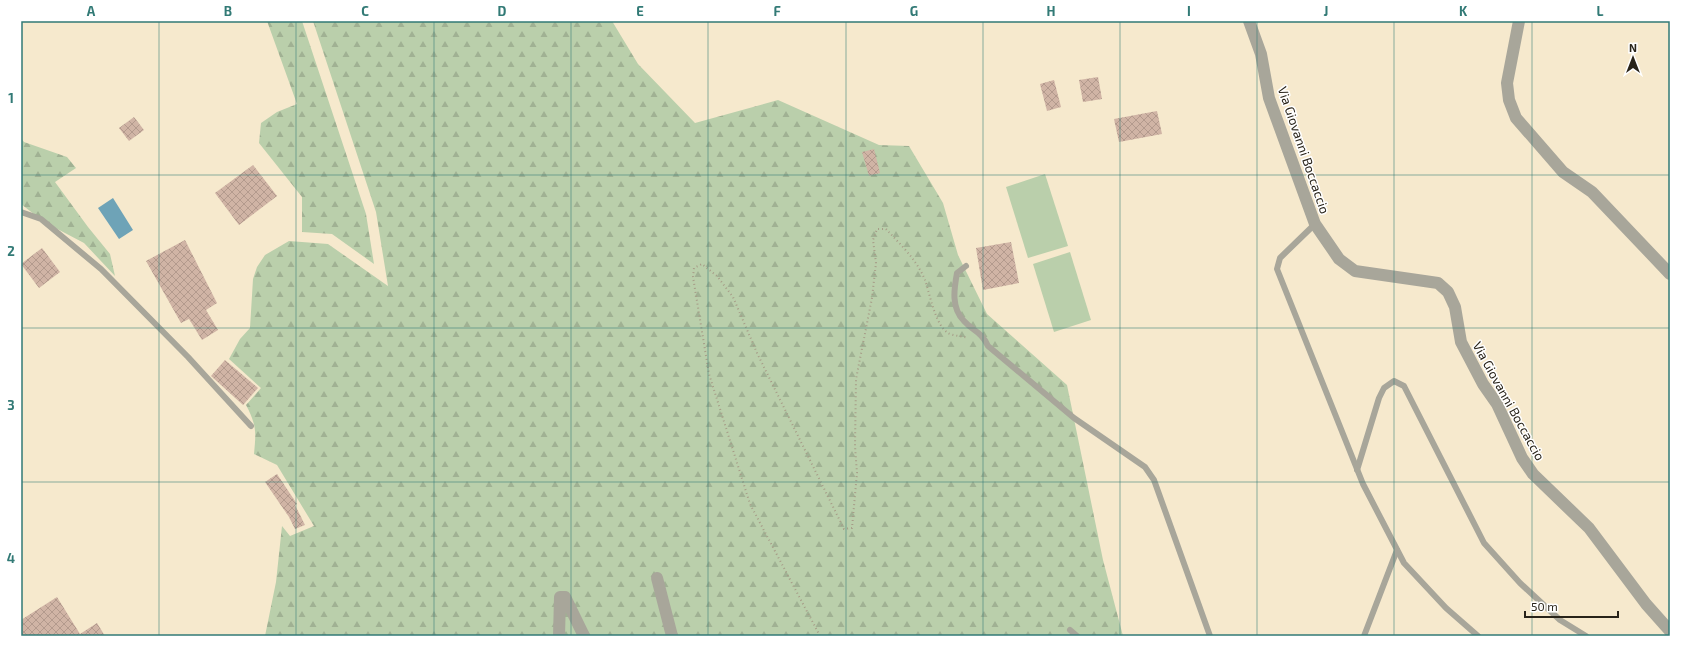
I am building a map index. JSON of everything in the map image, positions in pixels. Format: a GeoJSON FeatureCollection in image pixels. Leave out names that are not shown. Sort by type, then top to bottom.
{"type":"FeatureCollection","features":[{"type":"Feature","properties":{"kind":"street","name":"Via Giovanni Boccaccio"},"geometry":{"type":"LineString","coordinates":[[1249,21],[1261,54],[1269,98],[1315,224],[1339,259],[1355,271],[1438,283],[1448,292],[1455,307],[1461,342],[1483,384],[1497,404],[1522,458],[1533,474],[1589,528],[1646,604],[1670,630]]}},
{"type":"Feature","properties":{"kind":"street"},"geometry":{"type":"LineString","coordinates":[[1519,21],[1508,83],[1509,100],[1516,118],[1563,172],[1592,192],[1670,274]]}},
{"type":"Feature","properties":{"kind":"street"},"geometry":{"type":"LineString","coordinates":[[657,578],[672,636]]}},
{"type":"Feature","properties":{"kind":"street"},"geometry":{"type":"LineString","coordinates":[[559,636],[560,597],[565,597],[584,636]]}},
{"type":"Feature","properties":{"kind":"lane"},"geometry":{"type":"LineString","coordinates":[[21,212],[41,219],[101,269],[157,325],[251,426]]}},
{"type":"Feature","properties":{"kind":"lane"},"geometry":{"type":"LineString","coordinates":[[1315,224],[1280,258],[1277,269],[1363,484],[1404,563],[1446,608],[1478,636]]}},
{"type":"Feature","properties":{"kind":"lane"},"geometry":{"type":"LineString","coordinates":[[966,266],[957,273],[953,292],[958,312],[964,322],[984,338],[988,346],[1074,418],[1145,467],[1154,480],[1210,636]]}},
{"type":"Feature","properties":{"kind":"lane"},"geometry":{"type":"LineString","coordinates":[[1357,470],[1379,398],[1384,388],[1394,381],[1404,386],[1484,543],[1520,583],[1560,620],[1586,636]]}},
{"type":"Feature","properties":{"kind":"lane"},"geometry":{"type":"LineString","coordinates":[[1364,636],[1397,550]]}},
{"type":"Feature","properties":{"kind":"lane"},"geometry":{"type":"LineString","coordinates":[[1070,630],[1077,636]]}},
{"type":"Feature","properties":{"kind":"path"},"geometry":{"type":"LineString","coordinates":[[820,636],[750,504],[710,374],[693,277],[694,268],[702,264],[717,276],[733,296],[757,353],[844,529],[852,528],[853,522],[857,473],[855,446],[856,379],[872,298],[876,263],[874,240],[877,229],[886,229],[901,244],[915,263],[924,278],[939,323],[947,332],[973,339],[988,346]]}},
{"type":"Feature","properties":{"kind":"green space"},"geometry":{"type":"Polygon","coordinates":[[[267,21],[302,21],[366,214],[374,264],[332,234],[302,232],[302,197],[259,143],[261,123],[277,112],[297,104],[267,21]]]}},
{"type":"Feature","properties":{"kind":"green space"},"geometry":{"type":"Polygon","coordinates":[[[313,21],[612,21],[638,64],[695,123],[778,100],[879,145],[909,146],[943,203],[958,255],[987,314],[1067,385],[1103,560],[1123,636],[265,636],[276,582],[282,526],[290,536],[314,526],[277,465],[254,454],[255,429],[246,405],[261,388],[229,359],[240,339],[250,328],[253,279],[257,267],[265,255],[289,241],[328,244],[388,286],[376,212],[313,21]]]}},
{"type":"Feature","properties":{"kind":"green space"},"geometry":{"type":"Polygon","coordinates":[[[21,138],[24,142],[67,157],[76,168],[55,182],[110,254],[115,276],[84,243],[44,222],[21,204],[21,138]]]}},
{"type":"Feature","properties":{"kind":"green space"},"geometry":{"type":"Polygon","coordinates":[[[1045,174],[1068,246],[1028,258],[1006,187],[1045,174]]]}},
{"type":"Feature","properties":{"kind":"green space"},"geometry":{"type":"Polygon","coordinates":[[[1070,252],[1091,320],[1054,332],[1033,264],[1070,252]]]}},
{"type":"Feature","properties":{"kind":"water"},"geometry":{"type":"Polygon","coordinates":[[[113,198],[133,230],[119,239],[98,208],[113,198]]]}},
{"type":"Feature","properties":{"kind":"building"},"geometry":{"type":"Polygon","coordinates":[[[1098,77],[1102,99],[1083,102],[1079,80],[1098,77]]]}},
{"type":"Feature","properties":{"kind":"building"},"geometry":{"type":"Polygon","coordinates":[[[1054,80],[1061,107],[1047,111],[1040,84],[1054,80]]]}},
{"type":"Feature","properties":{"kind":"building"},"geometry":{"type":"Polygon","coordinates":[[[1157,111],[1162,134],[1119,142],[1114,119],[1157,111]]]}},
{"type":"Feature","properties":{"kind":"building"},"geometry":{"type":"Polygon","coordinates":[[[134,117],[144,130],[129,141],[119,128],[134,117]]]}},
{"type":"Feature","properties":{"kind":"building"},"geometry":{"type":"Polygon","coordinates":[[[874,149],[880,173],[869,176],[862,152],[874,149]]]}},
{"type":"Feature","properties":{"kind":"building"},"geometry":{"type":"Polygon","coordinates":[[[253,165],[277,196],[239,225],[215,193],[253,165]]]}},
{"type":"Feature","properties":{"kind":"building"},"geometry":{"type":"Polygon","coordinates":[[[185,240],[217,303],[206,310],[218,330],[202,340],[189,319],[181,323],[146,261],[185,240]]]}},
{"type":"Feature","properties":{"kind":"building"},"geometry":{"type":"Polygon","coordinates":[[[1011,242],[1019,283],[983,290],[976,248],[1011,242]]]}},
{"type":"Feature","properties":{"kind":"building"},"geometry":{"type":"Polygon","coordinates":[[[42,248],[60,272],[39,288],[21,264],[42,248]]]}},
{"type":"Feature","properties":{"kind":"building"},"geometry":{"type":"Polygon","coordinates":[[[225,360],[258,388],[243,405],[211,376],[225,360]]]}},
{"type":"Feature","properties":{"kind":"building"},"geometry":{"type":"Polygon","coordinates":[[[277,474],[297,504],[295,505],[305,525],[295,529],[289,517],[265,482],[277,474]]]}},
{"type":"Feature","properties":{"kind":"building"},"geometry":{"type":"Polygon","coordinates":[[[57,597],[80,634],[97,623],[105,636],[21,636],[21,620],[57,597]]]}}]}
